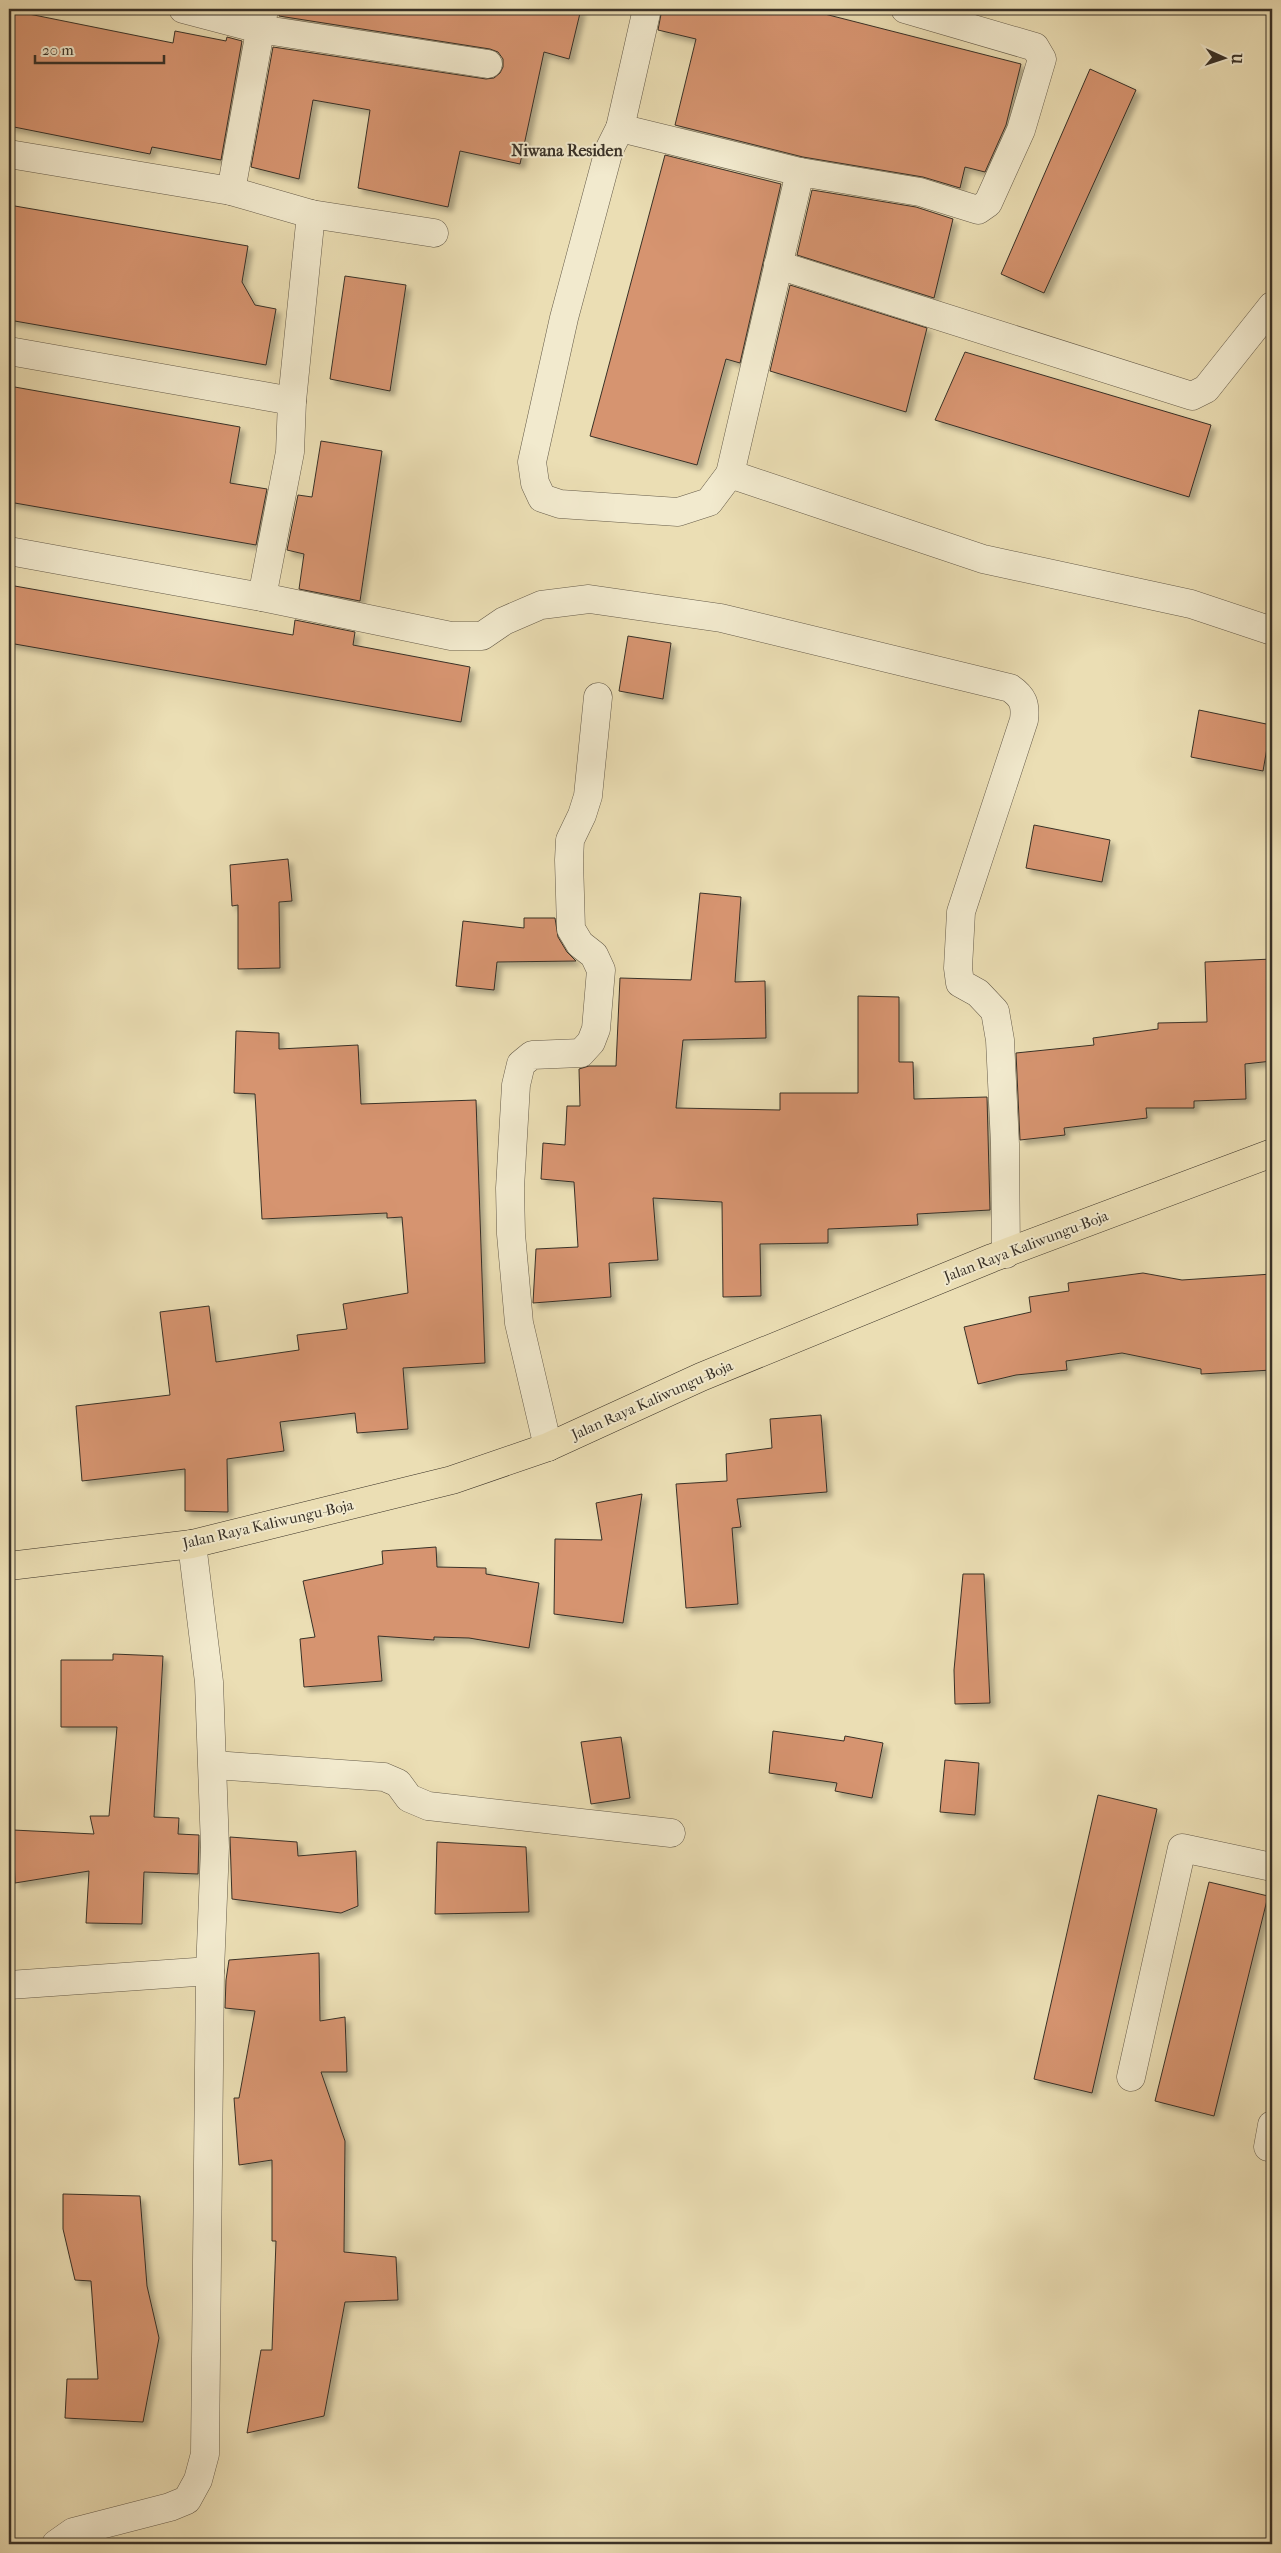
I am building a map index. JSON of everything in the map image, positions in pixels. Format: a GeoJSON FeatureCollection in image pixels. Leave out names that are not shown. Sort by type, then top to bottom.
{"type":"FeatureCollection","features":[{"type":"Feature","properties":{"kind":"main road","name":"Jalan Raya Kaliwungu-Boja"},"geometry":{"type":"LineString","coordinates":[[9,1566],[192,1544],[452,1480],[548,1447],[701,1377],[1006,1254],[1272,1153]]}},
{"type":"Feature","properties":{"kind":"street"},"geometry":{"type":"LineString","coordinates":[[183,9],[262,19],[488,64]]}},
{"type":"Feature","properties":{"kind":"street"},"geometry":{"type":"LineString","coordinates":[[647,9],[620,128],[609,150],[564,318],[532,462],[535,483],[542,498],[560,504],[678,512],[710,502],[730,474],[800,172]]}},
{"type":"Feature","properties":{"kind":"street"},"geometry":{"type":"LineString","coordinates":[[620,128],[800,172],[920,192],[978,210],[988,203],[1021,130],[1042,59],[1035,47],[952,15],[905,9]]}},
{"type":"Feature","properties":{"kind":"street"},"geometry":{"type":"LineString","coordinates":[[230,191],[262,19]]}},
{"type":"Feature","properties":{"kind":"street"},"geometry":{"type":"LineString","coordinates":[[9,154],[230,191],[311,214],[434,233]]}},
{"type":"Feature","properties":{"kind":"street"},"geometry":{"type":"LineString","coordinates":[[262,597],[290,452],[292,401],[311,214]]}},
{"type":"Feature","properties":{"kind":"street"},"geometry":{"type":"LineString","coordinates":[[778,265],[1192,396],[1206,389],[1272,306]]}},
{"type":"Feature","properties":{"kind":"street"},"geometry":{"type":"LineString","coordinates":[[9,351],[292,401]]}},
{"type":"Feature","properties":{"kind":"street"},"geometry":{"type":"LineString","coordinates":[[730,474],[983,559],[1191,604],[1272,631]]}},
{"type":"Feature","properties":{"kind":"street"},"geometry":{"type":"LineString","coordinates":[[9,551],[262,597],[451,636],[482,636],[504,620],[541,605],[589,599],[721,618],[1010,688],[1020,695],[1026,706],[1024,720],[960,912],[958,968],[960,983],[978,993],[995,1011],[1000,1040],[1005,1144],[1006,1254]]}},
{"type":"Feature","properties":{"kind":"street"},"geometry":{"type":"LineString","coordinates":[[548,1447],[520,1323],[512,1244],[510,1188],[516,1085],[521,1064],[532,1055],[581,1053],[590,1042],[596,1029],[601,970],[594,955],[580,944],[572,929],[569,860],[570,840],[582,815],[588,796],[598,697]]}},
{"type":"Feature","properties":{"kind":"street"},"geometry":{"type":"LineString","coordinates":[[56,2544],[73,2532],[170,2507],[187,2500],[198,2480],[206,2454],[210,1971],[215,1847],[214,1765],[209,1682],[192,1544]]}},
{"type":"Feature","properties":{"kind":"street"},"geometry":{"type":"LineString","coordinates":[[214,1765],[384,1777],[398,1784],[409,1798],[428,1806],[671,1833]]}},
{"type":"Feature","properties":{"kind":"street"},"geometry":{"type":"LineString","coordinates":[[1131,2077],[1182,1848],[1272,1867]]}},
{"type":"Feature","properties":{"kind":"street"},"geometry":{"type":"LineString","coordinates":[[9,1985],[210,1971]]}},
{"type":"Feature","properties":{"kind":"building"},"geometry":{"type":"Polygon","coordinates":[[[279,9],[581,9],[569,59],[544,52],[520,164],[460,151],[448,207],[358,188],[370,110],[313,100],[299,179],[251,167],[273,47],[486,79],[494,78],[503,67],[503,59],[498,52],[490,49],[279,16],[279,9]]]}},
{"type":"Feature","properties":{"kind":"building"},"geometry":{"type":"Polygon","coordinates":[[[662,9],[805,9],[1021,64],[1006,125],[985,172],[965,167],[960,188],[923,177],[803,157],[675,125],[696,39],[658,30],[662,9]]]}},
{"type":"Feature","properties":{"kind":"building"},"geometry":{"type":"Polygon","coordinates":[[[9,10],[173,43],[175,31],[226,41],[227,37],[242,41],[221,160],[152,147],[150,154],[9,126],[9,10]]]}},
{"type":"Feature","properties":{"kind":"building"},"geometry":{"type":"Polygon","coordinates":[[[1090,69],[1136,90],[1044,293],[1001,274],[1090,69]]]}},
{"type":"Feature","properties":{"kind":"building"},"geometry":{"type":"Polygon","coordinates":[[[665,155],[781,184],[740,363],[726,359],[697,465],[590,436],[665,155]]]}},
{"type":"Feature","properties":{"kind":"building"},"geometry":{"type":"Polygon","coordinates":[[[812,190],[916,207],[953,219],[934,298],[797,255],[812,190]]]}},
{"type":"Feature","properties":{"kind":"building"},"geometry":{"type":"Polygon","coordinates":[[[9,205],[248,246],[242,282],[255,305],[276,309],[266,365],[9,320],[9,205]]]}},
{"type":"Feature","properties":{"kind":"building"},"geometry":{"type":"Polygon","coordinates":[[[345,276],[406,285],[390,391],[330,379],[345,276]]]}},
{"type":"Feature","properties":{"kind":"building"},"geometry":{"type":"Polygon","coordinates":[[[790,285],[927,328],[906,412],[770,371],[790,285]]]}},
{"type":"Feature","properties":{"kind":"building"},"geometry":{"type":"Polygon","coordinates":[[[965,352],[1211,425],[1189,497],[935,420],[965,352]]]}},
{"type":"Feature","properties":{"kind":"building"},"geometry":{"type":"Polygon","coordinates":[[[9,386],[240,427],[230,483],[267,489],[256,545],[9,502],[9,386]]]}},
{"type":"Feature","properties":{"kind":"building"},"geometry":{"type":"Polygon","coordinates":[[[321,441],[382,451],[360,601],[299,589],[304,554],[287,550],[298,495],[312,497],[321,441]]]}},
{"type":"Feature","properties":{"kind":"building"},"geometry":{"type":"Polygon","coordinates":[[[9,585],[293,635],[295,620],[355,632],[353,645],[470,667],[461,722],[9,643],[9,585]]]}},
{"type":"Feature","properties":{"kind":"building"},"geometry":{"type":"Polygon","coordinates":[[[628,636],[671,643],[663,699],[619,691],[628,636]]]}},
{"type":"Feature","properties":{"kind":"building"},"geometry":{"type":"Polygon","coordinates":[[[1199,710],[1271,725],[1263,771],[1191,757],[1199,710]]]}},
{"type":"Feature","properties":{"kind":"building"},"geometry":{"type":"Polygon","coordinates":[[[1034,825],[1110,840],[1102,882],[1026,868],[1034,825]]]}},
{"type":"Feature","properties":{"kind":"building"},"geometry":{"type":"Polygon","coordinates":[[[288,859],[292,901],[279,902],[280,968],[238,969],[238,905],[232,906],[230,865],[288,859]]]}},
{"type":"Feature","properties":{"kind":"building"},"geometry":{"type":"Polygon","coordinates":[[[700,893],[741,897],[735,982],[765,981],[766,1038],[683,1040],[676,1108],[780,1110],[780,1093],[858,1093],[858,996],[899,997],[899,1062],[913,1062],[914,1099],[987,1097],[990,1210],[917,1214],[918,1225],[828,1229],[828,1243],[760,1244],[761,1296],[723,1297],[722,1202],[653,1198],[658,1260],[609,1263],[611,1297],[533,1303],[536,1249],[578,1247],[574,1182],[541,1179],[543,1143],[565,1145],[567,1106],[580,1106],[579,1069],[589,1066],[616,1066],[620,978],[691,980],[700,893]]]}},
{"type":"Feature","properties":{"kind":"building"},"geometry":{"type":"Polygon","coordinates":[[[524,918],[555,918],[558,937],[567,952],[576,961],[497,962],[494,990],[456,986],[463,921],[524,928],[524,918]]]}},
{"type":"Feature","properties":{"kind":"building"},"geometry":{"type":"Polygon","coordinates":[[[1272,959],[1272,1061],[1245,1064],[1246,1099],[1194,1101],[1194,1108],[1146,1108],[1147,1118],[1064,1128],[1065,1135],[1020,1140],[1016,1053],[1094,1045],[1093,1038],[1158,1029],[1158,1023],[1207,1022],[1205,962],[1272,959]]]}},
{"type":"Feature","properties":{"kind":"building"},"geometry":{"type":"Polygon","coordinates":[[[236,1031],[279,1033],[279,1049],[358,1045],[361,1104],[476,1100],[485,1363],[403,1368],[408,1429],[357,1433],[355,1413],[280,1422],[284,1451],[227,1459],[228,1512],[185,1511],[185,1469],[82,1481],[76,1406],[170,1395],[160,1312],[209,1306],[216,1362],[299,1350],[297,1335],[347,1329],[343,1304],[408,1293],[402,1217],[387,1218],[387,1213],[262,1219],[255,1094],[234,1093],[236,1031]]]}},
{"type":"Feature","properties":{"kind":"building"},"geometry":{"type":"Polygon","coordinates":[[[1143,1273],[1182,1280],[1272,1274],[1272,1370],[1201,1374],[1201,1369],[1122,1353],[1066,1361],[1067,1370],[1016,1375],[978,1384],[964,1327],[1031,1312],[1029,1297],[1069,1291],[1068,1283],[1143,1273]]]}},
{"type":"Feature","properties":{"kind":"building"},"geometry":{"type":"Polygon","coordinates":[[[821,1415],[827,1492],[737,1499],[741,1527],[732,1528],[738,1604],[686,1608],[676,1484],[727,1481],[726,1454],[772,1448],[770,1419],[821,1415]]]}},
{"type":"Feature","properties":{"kind":"building"},"geometry":{"type":"Polygon","coordinates":[[[642,1494],[623,1623],[554,1614],[555,1539],[602,1540],[596,1503],[642,1494]]]}},
{"type":"Feature","properties":{"kind":"building"},"geometry":{"type":"Polygon","coordinates":[[[436,1547],[437,1567],[486,1568],[486,1574],[539,1583],[529,1648],[469,1638],[434,1637],[434,1640],[378,1636],[382,1681],[304,1687],[300,1639],[315,1637],[303,1581],[383,1564],[382,1551],[436,1547]]]}},
{"type":"Feature","properties":{"kind":"building"},"geometry":{"type":"Polygon","coordinates":[[[963,1574],[984,1574],[990,1703],[955,1704],[954,1670],[963,1574]]]}},
{"type":"Feature","properties":{"kind":"building"},"geometry":{"type":"Polygon","coordinates":[[[113,1654],[163,1656],[154,1817],[179,1818],[178,1834],[199,1835],[198,1874],[144,1872],[142,1924],[86,1923],[89,1871],[15,1883],[13,1830],[94,1834],[90,1816],[109,1816],[117,1727],[61,1727],[61,1660],[113,1660],[113,1654]]]}},
{"type":"Feature","properties":{"kind":"building"},"geometry":{"type":"Polygon","coordinates":[[[773,1731],[844,1741],[845,1736],[883,1743],[872,1798],[835,1791],[837,1783],[769,1773],[773,1731]]]}},
{"type":"Feature","properties":{"kind":"building"},"geometry":{"type":"Polygon","coordinates":[[[621,1737],[630,1798],[591,1804],[581,1742],[621,1737]]]}},
{"type":"Feature","properties":{"kind":"building"},"geometry":{"type":"Polygon","coordinates":[[[945,1760],[979,1763],[975,1815],[940,1812],[945,1760]]]}},
{"type":"Feature","properties":{"kind":"building"},"geometry":{"type":"Polygon","coordinates":[[[1098,1795],[1157,1809],[1092,2093],[1034,2079],[1098,1795]]]}},
{"type":"Feature","properties":{"kind":"building"},"geometry":{"type":"Polygon","coordinates":[[[230,1837],[297,1842],[298,1856],[356,1851],[358,1906],[341,1913],[232,1899],[230,1837]]]}},
{"type":"Feature","properties":{"kind":"building"},"geometry":{"type":"Polygon","coordinates":[[[437,1842],[526,1847],[529,1912],[435,1914],[437,1842]]]}},
{"type":"Feature","properties":{"kind":"building"},"geometry":{"type":"Polygon","coordinates":[[[1209,1882],[1268,1896],[1214,2116],[1155,2101],[1209,1882]]]}},
{"type":"Feature","properties":{"kind":"building"},"geometry":{"type":"Polygon","coordinates":[[[319,1953],[320,2021],[345,2017],[347,2072],[321,2072],[345,2141],[344,2252],[396,2257],[398,2300],[345,2302],[324,2416],[247,2433],[261,2350],[272,2350],[276,2241],[272,2241],[272,2160],[239,2165],[234,2098],[239,2098],[255,2011],[225,2008],[229,1960],[319,1953]]]}},
{"type":"Feature","properties":{"kind":"building"},"geometry":{"type":"Polygon","coordinates":[[[63,2194],[140,2196],[147,2286],[159,2338],[143,2422],[65,2418],[67,2379],[98,2379],[91,2281],[75,2280],[63,2229],[63,2194]]]}},
{"type":"Feature","properties":{"kind":"district","name":"Niwana Residen"},"geometry":{"type":"Point","coordinates":[567,150]}}]}
